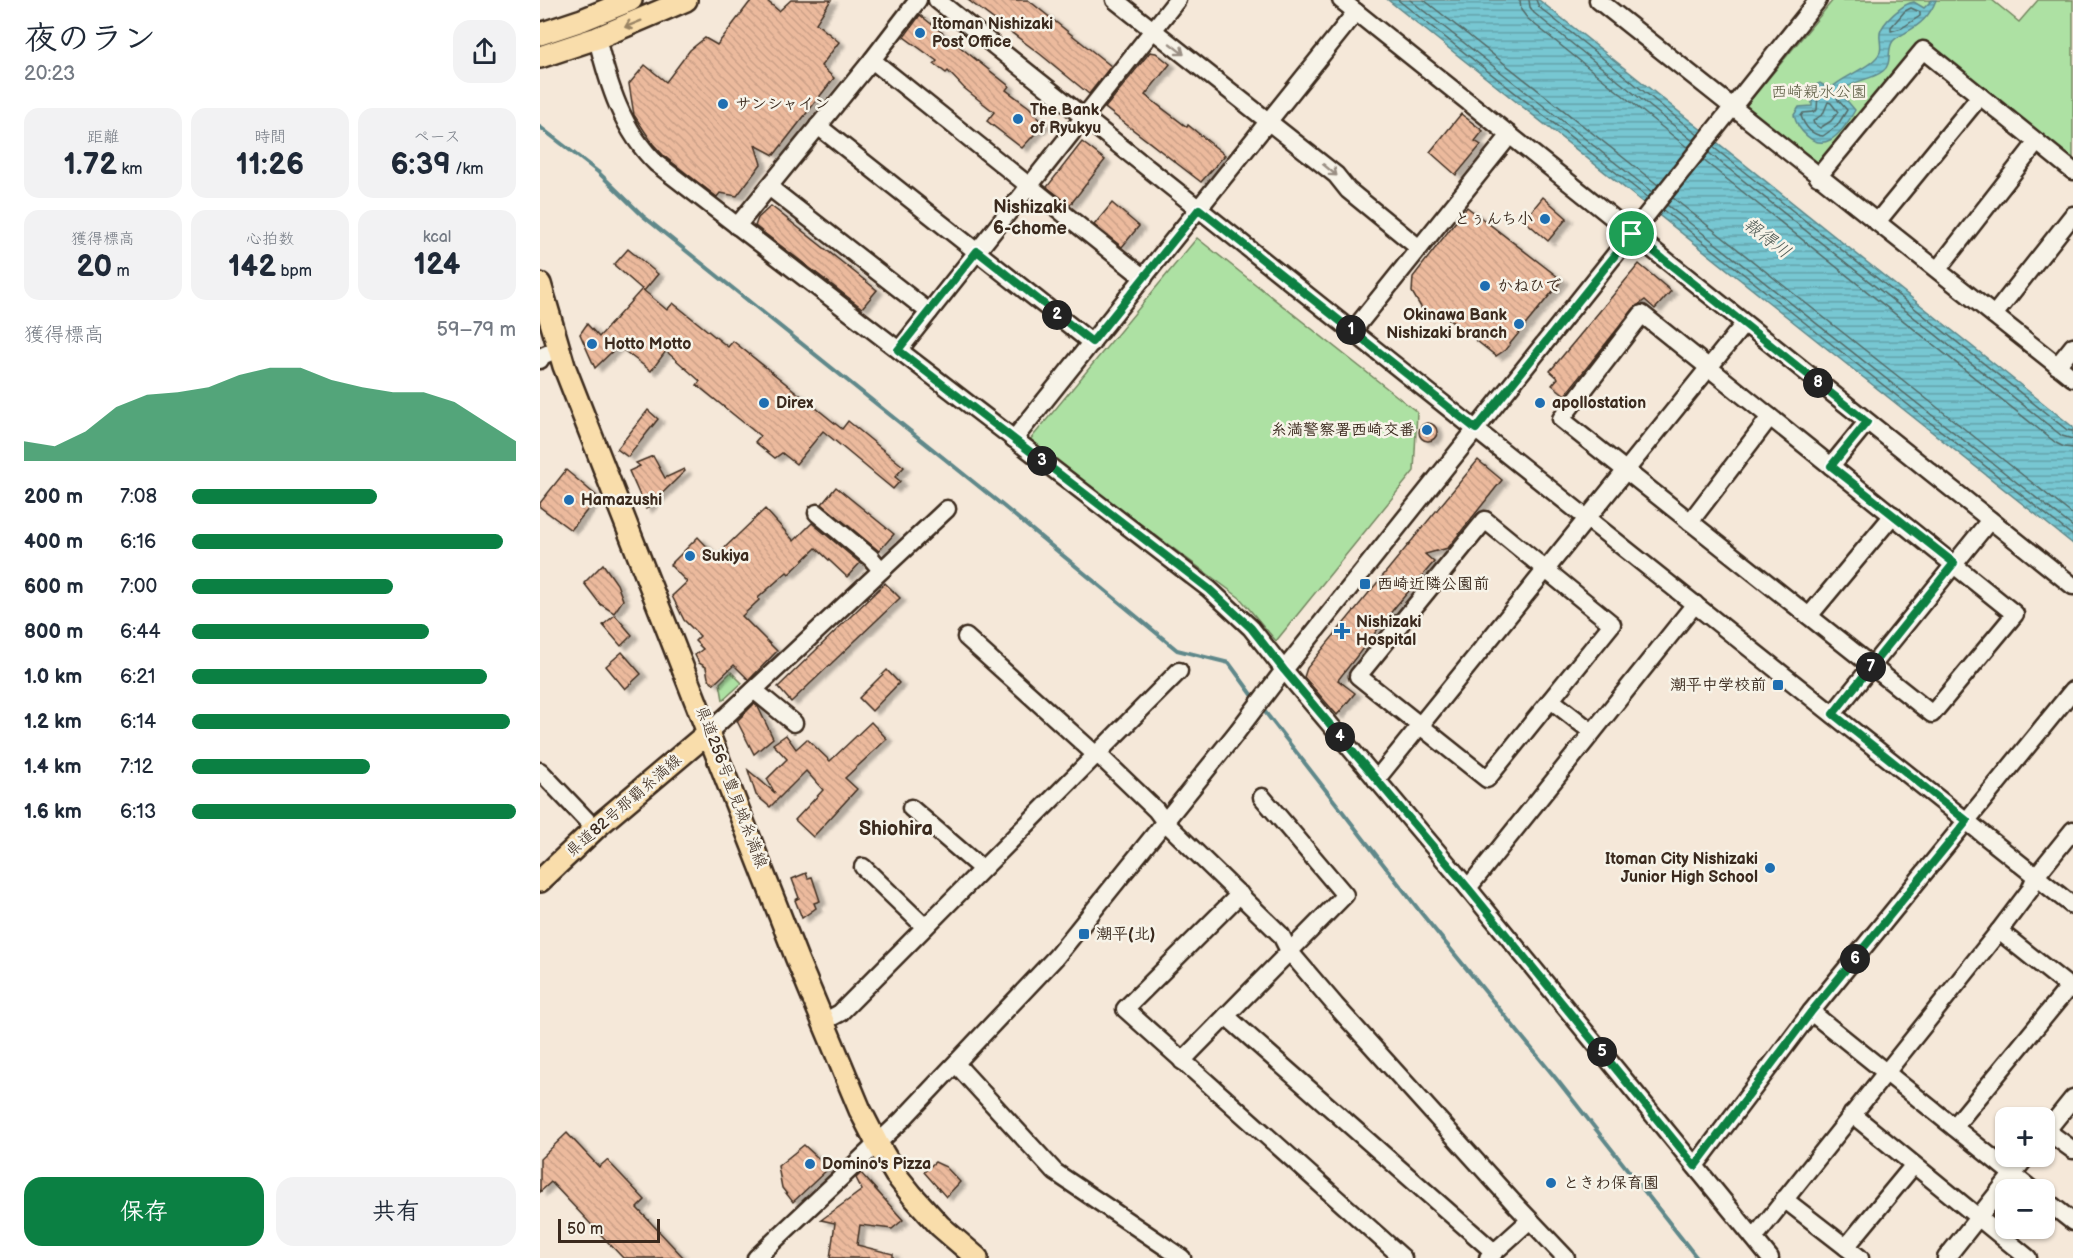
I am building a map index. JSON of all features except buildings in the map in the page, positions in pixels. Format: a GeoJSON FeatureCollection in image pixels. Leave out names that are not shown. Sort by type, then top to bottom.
{"type":"FeatureCollection","features":[{"type":"Feature","properties":{"kind":"main road"},"geometry":{"type":"LineString","coordinates":[[540,34],[631,0]]}},
{"type":"Feature","properties":{"kind":"main road"},"geometry":{"type":"LineString","coordinates":[[540,57],[597,38],[686,0]]}},
{"type":"Feature","properties":{"kind":"main road","name":"県道256号豊見城糸満線"},"geometry":{"type":"LineString","coordinates":[[540,284],[549,355],[709,732],[860,1110],[896,1175],[925,1211],[977,1258]]}},
{"type":"Feature","properties":{"kind":"main road","name":"県道82号那覇糸満線"},"geometry":{"type":"LineString","coordinates":[[540,881],[595,829],[709,732]]}},
{"type":"Feature","properties":{"kind":"street"},"geometry":{"type":"LineString","coordinates":[[737,226],[918,0]]}},
{"type":"Feature","properties":{"kind":"street"},"geometry":{"type":"LineString","coordinates":[[937,0],[2073,906]]}},
{"type":"Feature","properties":{"kind":"street"},"geometry":{"type":"LineString","coordinates":[[1115,0],[1336,175],[1348,190],[1419,248]]}},
{"type":"Feature","properties":{"kind":"street"},"geometry":{"type":"LineString","coordinates":[[898,350],[1177,0]]}},
{"type":"Feature","properties":{"kind":"street"},"geometry":{"type":"LineString","coordinates":[[1341,0],[2073,586]]}},
{"type":"Feature","properties":{"kind":"street"},"geometry":{"type":"LineString","coordinates":[[1598,0],[2073,378]]}},
{"type":"Feature","properties":{"kind":"street"},"geometry":{"type":"LineString","coordinates":[[756,1258],[956,1064],[1056,957],[1238,732],[1284,670],[1818,0]]}},
{"type":"Feature","properties":{"kind":"street"},"geometry":{"type":"LineString","coordinates":[[1014,439],[1356,12]]}},
{"type":"Feature","properties":{"kind":"street"},"geometry":{"type":"LineString","coordinates":[[597,38],[618,105],[629,130],[657,164],[1209,589],[1251,628],[1468,888],[1770,1258]]}},
{"type":"Feature","properties":{"kind":"street"},"geometry":{"type":"LineString","coordinates":[[1818,177],[1923,50],[2073,171]]}},
{"type":"Feature","properties":{"kind":"street"},"geometry":{"type":"LineString","coordinates":[[872,60],[1144,278]]}},
{"type":"Feature","properties":{"kind":"street"},"geometry":{"type":"LineString","coordinates":[[1877,222],[1980,96]]}},
{"type":"Feature","properties":{"kind":"street"},"geometry":{"type":"LineString","coordinates":[[818,126],[1092,342]]}},
{"type":"Feature","properties":{"kind":"street"},"geometry":{"type":"LineString","coordinates":[[1352,332],[1510,135]]}},
{"type":"Feature","properties":{"kind":"street"},"geometry":{"type":"LineString","coordinates":[[1938,269],[2037,142]]}},
{"type":"Feature","properties":{"kind":"street"},"geometry":{"type":"LineString","coordinates":[[770,187],[929,312]]}},
{"type":"Feature","properties":{"kind":"street"},"geometry":{"type":"LineString","coordinates":[[1994,315],[2073,215]]}},
{"type":"Feature","properties":{"kind":"street"},"geometry":{"type":"LineString","coordinates":[[1642,314],[1770,417],[2015,614],[1932,714],[1561,419],[1642,314]]}},
{"type":"Feature","properties":{"kind":"street"},"geometry":{"type":"LineString","coordinates":[[1376,780],[1744,324]]}},
{"type":"Feature","properties":{"kind":"street"},"geometry":{"type":"LineString","coordinates":[[2057,366],[2073,346]]}},
{"type":"Feature","properties":{"kind":"street"},"geometry":{"type":"LineString","coordinates":[[1689,522],[1770,417]]}},
{"type":"Feature","properties":{"kind":"street"},"geometry":{"type":"LineString","coordinates":[[1831,466],[1867,422]]}},
{"type":"Feature","properties":{"kind":"street"},"geometry":{"type":"LineString","coordinates":[[709,732],[947,509]]}},
{"type":"Feature","properties":{"kind":"street"},"geometry":{"type":"LineString","coordinates":[[817,513],[871,558],[881,570]]}},
{"type":"Feature","properties":{"kind":"street"},"geometry":{"type":"LineString","coordinates":[[1809,616],[1893,515]]}},
{"type":"Feature","properties":{"kind":"street"},"geometry":{"type":"LineString","coordinates":[[1485,520],[1612,624],[1551,700],[1487,779],[1358,676],[1485,520]]}},
{"type":"Feature","properties":{"kind":"street"},"geometry":{"type":"LineString","coordinates":[[1833,714],[1990,520]]}},
{"type":"Feature","properties":{"kind":"street"},"geometry":{"type":"LineString","coordinates":[[1468,888],[1695,604]]}},
{"type":"Feature","properties":{"kind":"street"},"geometry":{"type":"LineString","coordinates":[[966,637],[1111,766],[1281,935],[1289,951],[1335,1005],[1566,1258]]}},
{"type":"Feature","properties":{"kind":"street"},"geometry":{"type":"LineString","coordinates":[[823,1022],[840,1013],[1179,671]]}},
{"type":"Feature","properties":{"kind":"street"},"geometry":{"type":"LineString","coordinates":[[754,690],[794,723]]}},
{"type":"Feature","properties":{"kind":"street"},"geometry":{"type":"LineString","coordinates":[[1695,1166],[1811,1012],[2073,690]]}},
{"type":"Feature","properties":{"kind":"street"},"geometry":{"type":"LineString","coordinates":[[1551,700],[1592,732]]}},
{"type":"Feature","properties":{"kind":"street"},"geometry":{"type":"LineString","coordinates":[[540,771],[595,829]]}},
{"type":"Feature","properties":{"kind":"street"},"geometry":{"type":"LineString","coordinates":[[1182,1061],[1345,895],[1262,797]]}},
{"type":"Feature","properties":{"kind":"street"},"geometry":{"type":"LineString","coordinates":[[911,808],[982,869]]}},
{"type":"Feature","properties":{"kind":"street"},"geometry":{"type":"LineString","coordinates":[[1754,1238],[1999,931],[2030,890],[2036,876],[2073,830]]}},
{"type":"Feature","properties":{"kind":"street"},"geometry":{"type":"LineString","coordinates":[[863,867],[925,927]]}},
{"type":"Feature","properties":{"kind":"street"},"geometry":{"type":"LineString","coordinates":[[1240,894],[1125,1009],[1403,1258]]}},
{"type":"Feature","properties":{"kind":"street"},"geometry":{"type":"LineString","coordinates":[[1954,1127],[2071,989],[1999,931]]}},
{"type":"Feature","properties":{"kind":"street"},"geometry":{"type":"LineString","coordinates":[[1811,1012],[2019,1179]]}},
{"type":"Feature","properties":{"kind":"street"},"geometry":{"type":"LineString","coordinates":[[1226,1016],[1491,1255],[1530,1220]]}},
{"type":"Feature","properties":{"kind":"street"},"geometry":{"type":"LineString","coordinates":[[956,1064],[1055,1172],[1182,1258]]}},
{"type":"Feature","properties":{"kind":"street"},"geometry":{"type":"LineString","coordinates":[[2055,1121],[2073,1098]]}},
{"type":"Feature","properties":{"kind":"street"},"geometry":{"type":"LineString","coordinates":[[1852,1114],[2028,1258]]}},
{"type":"Feature","properties":{"kind":"street"},"geometry":{"type":"LineString","coordinates":[[2055,1138],[2073,1150]]}},
{"type":"Feature","properties":{"kind":"street"},"geometry":{"type":"LineString","coordinates":[[1846,1247],[1913,1166]]}},
{"type":"Feature","properties":{"kind":"street"},"geometry":{"type":"LineString","coordinates":[[1946,1258],[2018,1167]]}},
{"type":"Feature","properties":{"kind":"street"},"geometry":{"type":"LineString","coordinates":[[1784,1199],[1860,1258]]}},
{"type":"Feature","properties":{"kind":"street"},"geometry":{"type":"LineString","coordinates":[[2055,1208],[2073,1222]]}},
{"type":"Feature","properties":{"kind":"green space","name":"西崎親水公園"},"geometry":{"type":"Polygon","coordinates":[[[1833,0],[1992,0],[2019,22],[2038,0],[2073,0],[2073,159],[1922,41],[1819,169],[1745,107],[1833,0]]]}},
{"type":"Feature","properties":{"kind":"green space"},"geometry":{"type":"Polygon","coordinates":[[[1197,238],[1417,412],[1414,471],[1276,641],[1240,598],[1029,441],[1197,238]]]}},
{"type":"Feature","properties":{"kind":"green space"},"geometry":{"type":"Polygon","coordinates":[[[731,672],[742,683],[723,700],[720,683],[731,672]]]}},
{"type":"Feature","properties":{"kind":"water","name":"報得川"},"geometry":{"type":"Polygon","coordinates":[[[1388,0],[1539,0],[2073,427],[2073,544],[1388,0]]]}},
{"type":"Feature","properties":{"kind":"water"},"geometry":{"type":"Polygon","coordinates":[[[1932,0],[1936,0],[1924,20],[1893,41],[1886,68],[1879,74],[1854,83],[1845,89],[1843,96],[1855,110],[1841,131],[1824,142],[1812,140],[1807,136],[1794,115],[1799,107],[1812,106],[1812,87],[1820,83],[1830,89],[1865,67],[1880,52],[1880,33],[1889,19],[1909,3],[1914,2],[1924,8],[1932,0]]]}},
{"type":"Feature","properties":{"kind":"waterway"},"geometry":{"type":"LineString","coordinates":[[540,127],[598,172],[643,216],[1002,505],[1177,650],[1229,663],[1256,700]]}},
{"type":"Feature","properties":{"kind":"waterway"},"geometry":{"type":"LineString","coordinates":[[1262,708],[1422,914],[1558,1081],[1697,1258]]}},
{"type":"Feature","properties":{"kind":"place","name":"Itoman Nishizaki Post Office"},"geometry":{"type":"Point","coordinates":[920,33]}},
{"type":"Feature","properties":{"kind":"place","name":"サンシャイン"},"geometry":{"type":"Point","coordinates":[723,104]}},
{"type":"Feature","properties":{"kind":"place","name":"The Bank of Ryukyu"},"geometry":{"type":"Point","coordinates":[1018,119]}},
{"type":"Feature","properties":{"kind":"place","name":"とぅんち小"},"geometry":{"type":"Point","coordinates":[1545,219]}},
{"type":"Feature","properties":{"kind":"place","name":"かねひで"},"geometry":{"type":"Point","coordinates":[1485,286]}},
{"type":"Feature","properties":{"kind":"place","name":"Okinawa Bank Nishizaki branch"},"geometry":{"type":"Point","coordinates":[1519,324]}},
{"type":"Feature","properties":{"kind":"place","name":"Hotto Motto"},"geometry":{"type":"Point","coordinates":[592,344]}},
{"type":"Feature","properties":{"kind":"place","name":"Direx"},"geometry":{"type":"Point","coordinates":[764,403]}},
{"type":"Feature","properties":{"kind":"place","name":"apollostation"},"geometry":{"type":"Point","coordinates":[1540,403]}},
{"type":"Feature","properties":{"kind":"place","name":"糸満警察署西崎交番"},"geometry":{"type":"Point","coordinates":[1427,430]}},
{"type":"Feature","properties":{"kind":"place","name":"Hamazushi"},"geometry":{"type":"Point","coordinates":[569,500]}},
{"type":"Feature","properties":{"kind":"place","name":"Sukiya"},"geometry":{"type":"Point","coordinates":[690,556]}},
{"type":"Feature","properties":{"kind":"place","name":"西崎近隣公園前"},"geometry":{"type":"Point","coordinates":[1365,584]}},
{"type":"Feature","properties":{"kind":"place","name":"Nishizaki Hospital"},"geometry":{"type":"Point","coordinates":[1342,631]}},
{"type":"Feature","properties":{"kind":"place","name":"潮平中学校前"},"geometry":{"type":"Point","coordinates":[1778,685]}},
{"type":"Feature","properties":{"kind":"place","name":"Itoman City Nishizaki Junior High School"},"geometry":{"type":"Point","coordinates":[1770,868]}},
{"type":"Feature","properties":{"kind":"place","name":"潮平(北)"},"geometry":{"type":"Point","coordinates":[1084,934]}},
{"type":"Feature","properties":{"kind":"place","name":"Domino's Pizza"},"geometry":{"type":"Point","coordinates":[810,1164]}},
{"type":"Feature","properties":{"kind":"place","name":"ときわ保育園"},"geometry":{"type":"Point","coordinates":[1551,1183]}},
{"type":"Feature","properties":{"kind":"district","name":"Nishizaki 6-chome"},"geometry":{"type":"Point","coordinates":[1030,217]}},
{"type":"Feature","properties":{"kind":"district","name":"Shiohira"},"geometry":{"type":"Point","coordinates":[896,829]}},
{"type":"Feature","properties":{"kind":"route"},"geometry":{"type":"LineString","coordinates":[[1199,209],[1476,429],[1632,234],[1867,422],[1831,466],[1954,563],[1833,714],[1967,821],[1811,1012],[1695,1166],[1468,888],[1251,628],[1209,589],[898,350],[977,251],[1092,342],[1199,209]]}}]}
